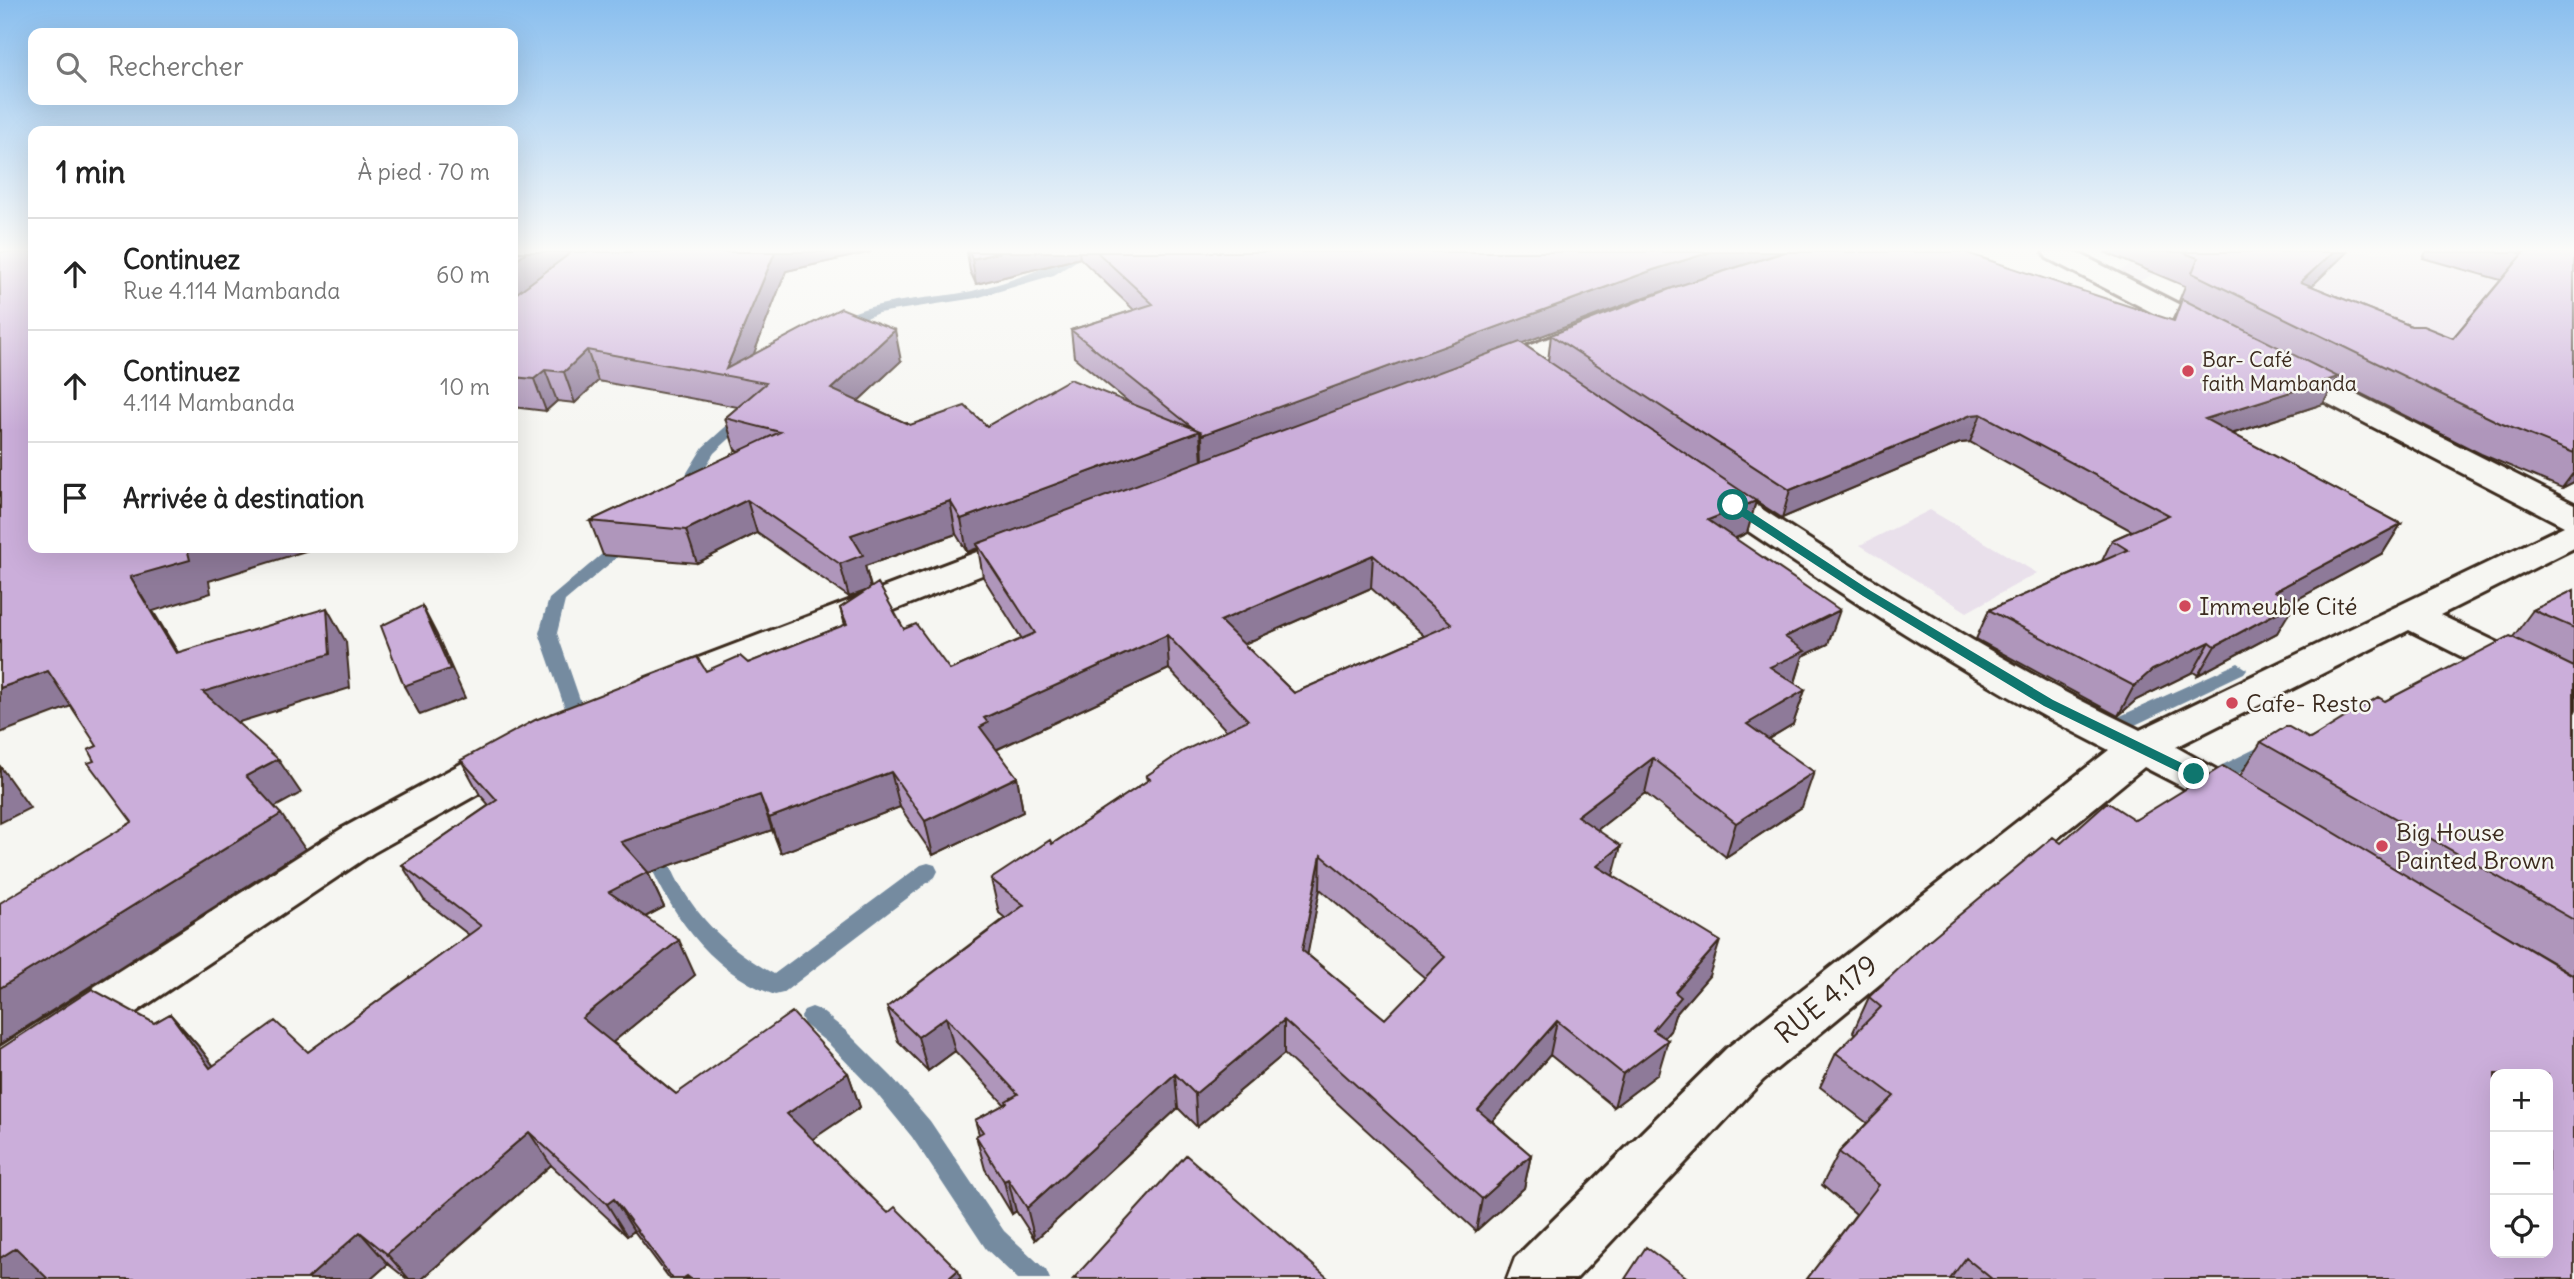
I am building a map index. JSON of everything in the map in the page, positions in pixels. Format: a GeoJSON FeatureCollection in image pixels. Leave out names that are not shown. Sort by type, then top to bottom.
{"type":"FeatureCollection","features":[{"type":"Feature","properties":{"kind":"street"},"geometry":{"type":"LineString","coordinates":[[2172,312],[2574,518]]}},
{"type":"Feature","properties":{"kind":"street"},"geometry":{"type":"LineString","coordinates":[[1454,384],[1633,314]]}},
{"type":"Feature","properties":{"kind":"street"},"geometry":{"type":"LineString","coordinates":[[1520,359],[1553,383]]}},
{"type":"Feature","properties":{"kind":"street"},"geometry":{"type":"LineString","coordinates":[[1677,467],[1901,614],[2049,703],[2194,774],[2277,825]]}},
{"type":"Feature","properties":{"kind":"street"},"geometry":{"type":"LineString","coordinates":[[624,703],[1062,531]]}},
{"type":"Feature","properties":{"kind":"street","name":"RUE 4.179"},"geometry":{"type":"LineString","coordinates":[[1536,1279],[1745,1064],[2141,747],[2574,534]]}},
{"type":"Feature","properties":{"kind":"street"},"geometry":{"type":"LineString","coordinates":[[2409,615],[2574,696]]}},
{"type":"Feature","properties":{"kind":"street"},"geometry":{"type":"LineString","coordinates":[[0,1075],[357,841],[548,737]]}},
{"type":"Feature","properties":{"kind":"shaded area"},"geometry":{"type":"Polygon","coordinates":[[[2293,312],[2514,312],[2505,393],[2293,312]]]}},
{"type":"Feature","properties":{"kind":"shaded area"},"geometry":{"type":"Polygon","coordinates":[[[1930,510],[2037,573],[1967,612],[1860,545],[1930,510]]]}},
{"type":"Feature","properties":{"kind":"building"},"geometry":{"type":"Polygon","coordinates":[[[0,312],[28,312],[28,553],[188,553],[190,560],[130,577],[176,653],[327,608],[330,654],[203,692],[278,759],[246,776],[281,814],[0,988],[0,903],[132,822],[88,763],[94,761],[88,750],[97,746],[48,671],[0,688],[0,312]]]}},
{"type":"Feature","properties":{"kind":"building"},"geometry":{"type":"Polygon","coordinates":[[[518,312],[750,312],[726,369],[834,312],[850,312],[895,330],[831,389],[910,425],[965,406],[987,426],[1070,379],[1200,431],[961,519],[950,501],[851,535],[863,555],[840,564],[747,500],[686,530],[590,521],[780,432],[725,418],[766,383],[587,350],[564,372],[545,370],[534,379],[518,377],[518,312]]]}},
{"type":"Feature","properties":{"kind":"building"},"geometry":{"type":"Polygon","coordinates":[[[1129,312],[1539,312],[1202,435],[1071,330],[1129,312]]]}},
{"type":"Feature","properties":{"kind":"building"},"geometry":{"type":"Polygon","coordinates":[[[1611,312],[2146,312],[2174,321],[2177,312],[2207,312],[2338,377],[2205,419],[2401,524],[2275,591],[2295,603],[2215,646],[2210,642],[2152,670],[2134,686],[1989,610],[2128,550],[2112,540],[2169,515],[1981,414],[1971,415],[1790,490],[1551,335],[1611,312]]]}},
{"type":"Feature","properties":{"kind":"building"},"geometry":{"type":"Polygon","coordinates":[[[2271,312],[2375,312],[2453,338],[2475,312],[2574,312],[2574,453],[2500,423],[2271,312]]]}},
{"type":"Feature","properties":{"kind":"building"},"geometry":{"type":"Polygon","coordinates":[[[1520,342],[1756,501],[1708,520],[1840,610],[1785,637],[1805,651],[1770,667],[1805,690],[1747,724],[1814,772],[1736,823],[1653,758],[1577,816],[1621,846],[1597,866],[1720,941],[1675,992],[1681,997],[1653,1030],[1668,1040],[1623,1074],[1557,1021],[1478,1110],[1531,1155],[1482,1199],[1284,1020],[1195,1094],[1175,1074],[1027,1208],[1008,1179],[1004,1181],[976,1136],[983,1132],[975,1120],[1018,1094],[946,1017],[918,1037],[887,1007],[1024,905],[991,879],[1050,840],[1052,844],[1150,779],[1146,776],[1183,751],[1248,720],[1167,635],[984,718],[988,723],[980,727],[1017,777],[925,821],[891,772],[769,818],[760,795],[621,842],[648,872],[609,892],[679,940],[582,1018],[676,1094],[792,1012],[848,1073],[787,1114],[888,1213],[895,1207],[958,1270],[948,1279],[691,1279],[687,1276],[673,1279],[614,1199],[607,1204],[529,1132],[387,1254],[360,1232],[307,1279],[48,1279],[16,1248],[0,1258],[0,1049],[92,989],[154,1023],[170,1014],[210,1068],[275,1021],[308,1052],[481,926],[402,865],[497,800],[461,760],[535,720],[697,657],[706,671],[740,656],[748,663],[847,624],[840,608],[878,583],[904,629],[916,624],[950,670],[1035,633],[977,544],[1520,342]],[[1373,555],[1220,621],[1294,693],[1452,624],[1373,555]],[[1321,855],[1302,950],[1385,1019],[1445,957],[1321,855]]]}},
{"type":"Feature","properties":{"kind":"building"},"geometry":{"type":"Polygon","coordinates":[[[2574,590],[2574,628],[2533,610],[2574,590]]]}},
{"type":"Feature","properties":{"kind":"building"},"geometry":{"type":"Polygon","coordinates":[[[422,606],[450,669],[404,686],[381,626],[422,606]]]}},
{"type":"Feature","properties":{"kind":"building"},"geometry":{"type":"Polygon","coordinates":[[[2510,636],[2574,667],[2574,920],[2261,742],[2287,726],[2310,739],[2378,697],[2385,701],[2510,636]]]}},
{"type":"Feature","properties":{"kind":"building"},"geometry":{"type":"Polygon","coordinates":[[[2223,766],[2574,976],[2574,1279],[1992,1279],[1966,1258],[1950,1279],[1807,1279],[1879,1185],[1839,1152],[1894,1096],[1836,1053],[1881,1007],[1869,997],[1928,941],[2053,837],[2061,843],[2107,802],[2135,820],[2223,766]]]}},
{"type":"Feature","properties":{"kind":"building"},"geometry":{"type":"Polygon","coordinates":[[[1186,1155],[1329,1279],[1073,1279],[1186,1155]]]}},
{"type":"Feature","properties":{"kind":"building"},"geometry":{"type":"Polygon","coordinates":[[[1646,1247],[1689,1279],[1625,1279],[1646,1247]]]}},
{"type":"Feature","properties":{"kind":"waterway"},"geometry":{"type":"LineString","coordinates":[[838,326],[871,312]]}},
{"type":"Feature","properties":{"kind":"waterway"},"geometry":{"type":"LineString","coordinates":[[683,492],[708,450],[747,415]]}},
{"type":"Feature","properties":{"kind":"waterway"},"geometry":{"type":"LineString","coordinates":[[577,717],[548,633],[557,599],[627,541]]}},
{"type":"Feature","properties":{"kind":"waterway"},"geometry":{"type":"LineString","coordinates":[[2105,731],[2238,669]]}},
{"type":"Feature","properties":{"kind":"waterway"},"geometry":{"type":"LineString","coordinates":[[2225,782],[2217,776],[2273,747]]}},
{"type":"Feature","properties":{"kind":"waterway"},"geometry":{"type":"LineString","coordinates":[[653,849],[674,893],[700,930],[733,960],[775,986],[928,871]]}},
{"type":"Feature","properties":{"kind":"waterway"},"geometry":{"type":"LineString","coordinates":[[812,1017],[838,1038],[884,1085],[921,1129],[995,1240],[1037,1279]]}},
{"type":"Feature","properties":{"kind":"place","name":"Bar- Café faith Mambanda"},"geometry":{"type":"Point","coordinates":[2188,371]}},
{"type":"Feature","properties":{"kind":"place","name":"Immeuble Cité"},"geometry":{"type":"Point","coordinates":[2185,606]}},
{"type":"Feature","properties":{"kind":"place","name":"Cafe- Resto"},"geometry":{"type":"Point","coordinates":[2232,703]}},
{"type":"Feature","properties":{"kind":"place","name":"Big House Painted Brown"},"geometry":{"type":"Point","coordinates":[2382,846]}},
{"type":"Feature","properties":{"kind":"route"},"geometry":{"type":"LineString","coordinates":[[1733,505],[1867,594],[2049,703],[2194,774]]}}]}
